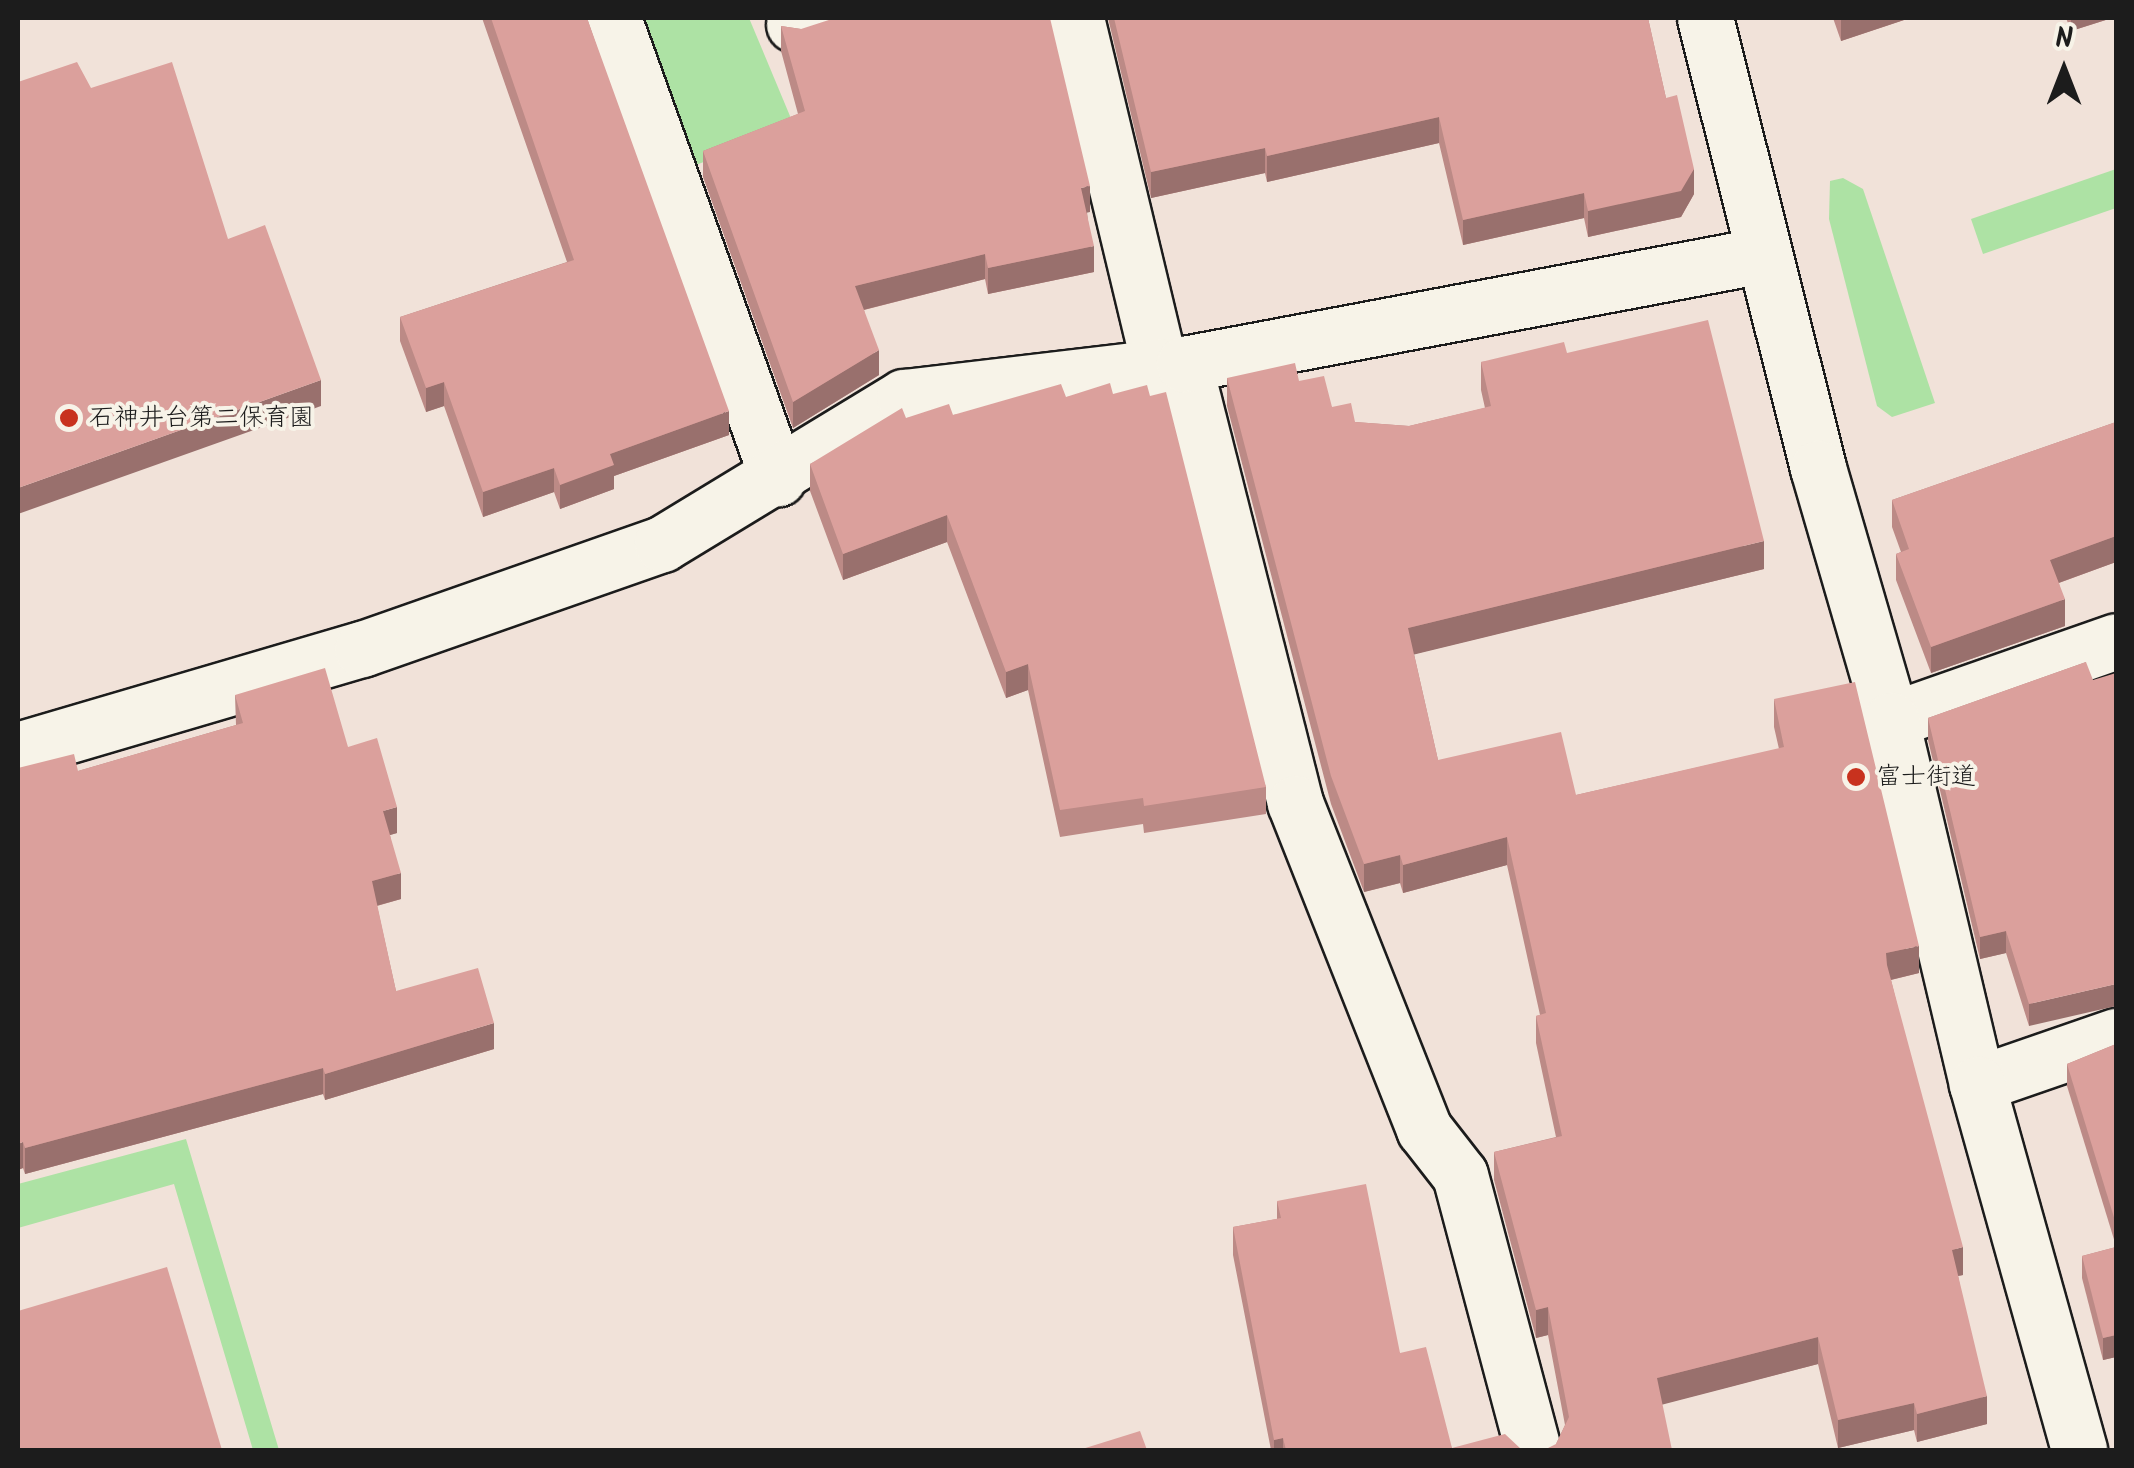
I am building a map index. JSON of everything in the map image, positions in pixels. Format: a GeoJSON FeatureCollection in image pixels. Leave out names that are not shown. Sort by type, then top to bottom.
{"type":"FeatureCollection","features":[{"type":"Feature","properties":{"kind":"street"},"geometry":{"type":"LineString","coordinates":[[613,18],[778,478]]}},
{"type":"Feature","properties":{"kind":"street"},"geometry":{"type":"LineString","coordinates":[[1076,18],[1295,803],[1424,1129],[1460,1175],[1533,1450]]}},
{"type":"Feature","properties":{"kind":"street"},"geometry":{"type":"LineString","coordinates":[[1705,18],[1763,256],[1891,720],[1977,1084],[2078,1450]]}},
{"type":"Feature","properties":{"kind":"street"},"geometry":{"type":"LineString","coordinates":[[18,750],[362,648],[644,550],[778,478],[904,397],[1171,364],[1763,256]]}},
{"type":"Feature","properties":{"kind":"street"},"geometry":{"type":"LineString","coordinates":[[1891,720],[2116,642]]}},
{"type":"Feature","properties":{"kind":"street"},"geometry":{"type":"LineString","coordinates":[[1977,1084],[2116,1036]]}},
{"type":"Feature","properties":{"kind":"green space"},"geometry":{"type":"Polygon","coordinates":[[[640,18],[749,18],[795,128],[693,166],[640,18]]]}},
{"type":"Feature","properties":{"kind":"green space"},"geometry":{"type":"Polygon","coordinates":[[[2116,169],[2116,208],[1983,254],[1971,219],[2116,169]]]}},
{"type":"Feature","properties":{"kind":"green space"},"geometry":{"type":"Polygon","coordinates":[[[1843,178],[1863,189],[1935,403],[1892,417],[1877,406],[1829,219],[1830,181],[1843,178]]]}},
{"type":"Feature","properties":{"kind":"green space"},"geometry":{"type":"Polygon","coordinates":[[[186,1139],[279,1450],[253,1450],[174,1184],[18,1228],[18,1184],[186,1139]]]}},
{"type":"Feature","properties":{"kind":"building"},"geometry":{"type":"Polygon","coordinates":[[[491,18],[587,18],[729,411],[610,454],[614,465],[560,485],[554,468],[483,492],[444,382],[426,388],[400,317],[574,260],[491,18]]]}},
{"type":"Feature","properties":{"kind":"building"},"geometry":{"type":"Polygon","coordinates":[[[835,18],[1050,18],[1090,186],[1081,188],[1094,246],[988,268],[985,254],[855,286],[879,350],[793,402],[703,151],[805,111],[781,26],[801,29],[835,18]]]}},
{"type":"Feature","properties":{"kind":"building"},"geometry":{"type":"Polygon","coordinates":[[[1114,18],[1648,18],[1666,98],[1677,95],[1694,169],[1681,191],[1588,211],[1584,193],[1463,220],[1439,117],[1267,156],[1265,148],[1151,172],[1114,18]]]}},
{"type":"Feature","properties":{"kind":"building"},"geometry":{"type":"Polygon","coordinates":[[[77,62],[91,88],[172,62],[228,239],[265,225],[321,380],[18,488],[18,82],[77,62]]]}},
{"type":"Feature","properties":{"kind":"building"},"geometry":{"type":"Polygon","coordinates":[[[1708,320],[1764,541],[1408,628],[1438,760],[1561,732],[1576,795],[1784,747],[1774,699],[1855,682],[1919,946],[1886,953],[1887,965],[1963,1247],[1952,1250],[1987,1396],[1917,1414],[1914,1403],[1838,1420],[1818,1337],[1657,1378],[1672,1450],[1544,1450],[1556,1444],[1569,1417],[1548,1307],[1536,1310],[1494,1152],[1562,1136],[1536,1016],[1546,1013],[1507,837],[1403,865],[1400,855],[1364,864],[1331,776],[1227,378],[1295,363],[1299,381],[1324,376],[1332,407],[1351,403],[1355,422],[1409,426],[1491,406],[1481,362],[1564,342],[1567,353],[1708,320]]]}},
{"type":"Feature","properties":{"kind":"building"},"geometry":{"type":"Polygon","coordinates":[[[1110,383],[1113,394],[1147,385],[1150,396],[1166,392],[1266,787],[1144,806],[1143,798],[1060,810],[1028,664],[1006,672],[947,515],[843,554],[810,464],[902,408],[906,418],[949,404],[953,415],[1061,384],[1066,397],[1110,383]]]}},
{"type":"Feature","properties":{"kind":"building"},"geometry":{"type":"Polygon","coordinates":[[[2116,422],[2116,536],[2050,560],[2065,599],[1931,647],[1896,554],[1909,549],[1892,500],[2116,422]]]}},
{"type":"Feature","properties":{"kind":"building"},"geometry":{"type":"Polygon","coordinates":[[[2086,662],[2093,680],[2116,673],[2116,984],[2029,1004],[2006,931],[1980,937],[1928,718],[2086,662]]]}},
{"type":"Feature","properties":{"kind":"building"},"geometry":{"type":"Polygon","coordinates":[[[325,668],[348,747],[377,738],[397,807],[383,811],[401,873],[372,881],[396,991],[478,968],[494,1023],[325,1074],[323,1068],[25,1148],[23,1142],[18,1144],[18,768],[74,754],[78,771],[243,723],[235,695],[325,668]]]}},
{"type":"Feature","properties":{"kind":"building"},"geometry":{"type":"Polygon","coordinates":[[[2116,1044],[2116,1224],[2067,1064],[2116,1044]]]}},
{"type":"Feature","properties":{"kind":"building"},"geometry":{"type":"Polygon","coordinates":[[[1366,1184],[1400,1353],[1426,1347],[1452,1448],[1505,1434],[1522,1450],[1286,1450],[1283,1438],[1274,1440],[1233,1227],[1281,1218],[1277,1201],[1366,1184]]]}},
{"type":"Feature","properties":{"kind":"building"},"geometry":{"type":"Polygon","coordinates":[[[2116,1247],[2116,1335],[2103,1338],[2082,1256],[2116,1247]]]}},
{"type":"Feature","properties":{"kind":"building"},"geometry":{"type":"Polygon","coordinates":[[[167,1267],[222,1450],[18,1450],[18,1311],[167,1267]]]}},
{"type":"Feature","properties":{"kind":"building"},"geometry":{"type":"Polygon","coordinates":[[[1140,1431],[1147,1450],[1079,1450],[1140,1431]]]}},
{"type":"Feature","properties":{"kind":"place","name":"石神井台第二保育園"},"geometry":{"type":"Point","coordinates":[69,418]}},
{"type":"Feature","properties":{"kind":"place","name":"富士街道"},"geometry":{"type":"Point","coordinates":[1856,777]}}]}
